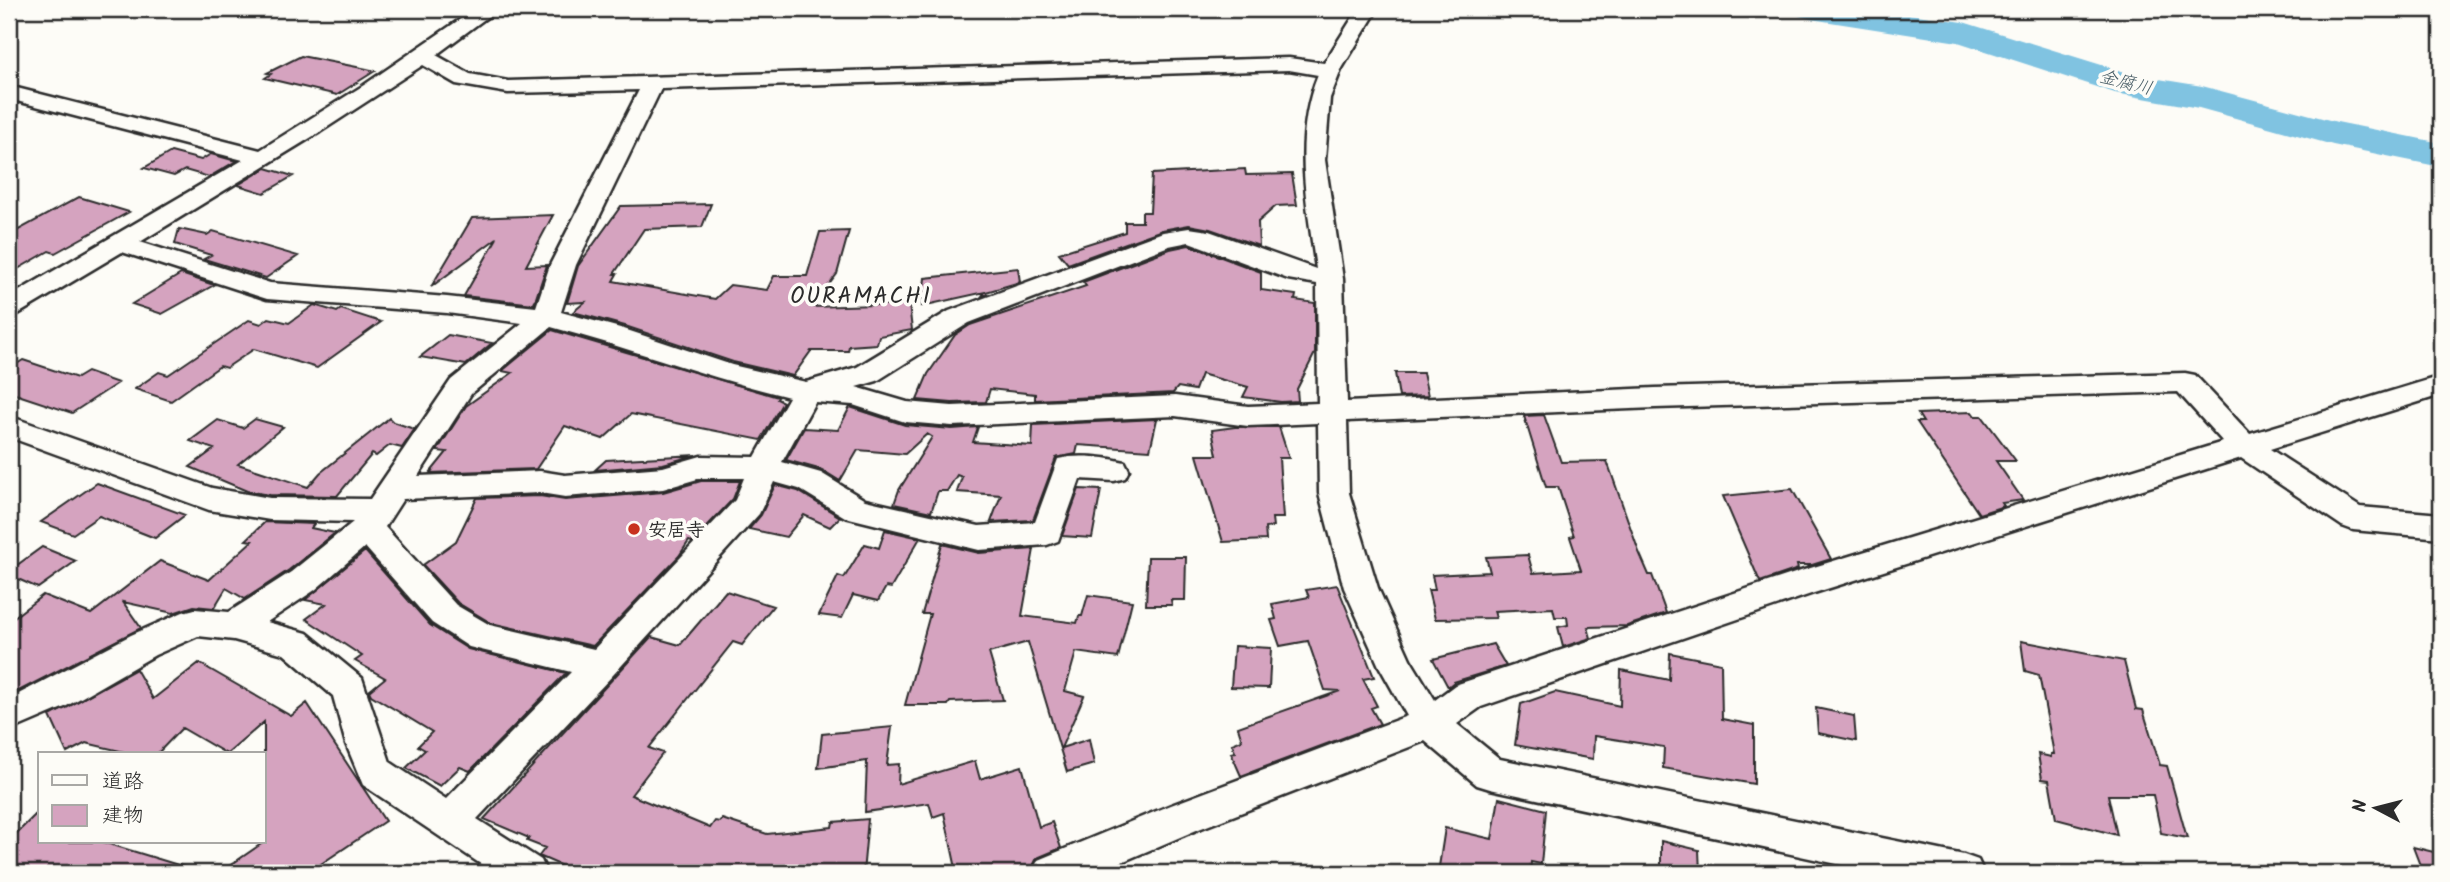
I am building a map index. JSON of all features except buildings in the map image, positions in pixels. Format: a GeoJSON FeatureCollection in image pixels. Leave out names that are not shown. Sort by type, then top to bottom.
{"type":"FeatureCollection","features":[{"type":"Feature","properties":{"kind":"street"},"geometry":{"type":"LineString","coordinates":[[9,308],[263,158],[422,56],[488,9]]}},
{"type":"Feature","properties":{"kind":"street"},"geometry":{"type":"LineString","coordinates":[[1367,10],[1330,70],[1319,98],[1313,160],[1330,279],[1334,493],[1343,533],[1361,588],[1391,655],[1430,723],[1490,773],[1964,873]]}},
{"type":"Feature","properties":{"kind":"street"},"geometry":{"type":"LineString","coordinates":[[422,56],[464,79],[508,87],[1289,64],[1330,70]]}},
{"type":"Feature","properties":{"kind":"street"},"geometry":{"type":"LineString","coordinates":[[234,626],[303,581],[380,509],[461,387],[546,317],[563,265],[653,83]]}},
{"type":"Feature","properties":{"kind":"street"},"geometry":{"type":"LineString","coordinates":[[9,92],[263,158]]}},
{"type":"Feature","properties":{"kind":"street"},"geometry":{"type":"LineString","coordinates":[[449,822],[601,666],[748,506],[764,468],[806,392],[867,374],[959,317],[1163,240],[1189,235],[1209,239],[1297,273],[1330,279]]}},
{"type":"Feature","properties":{"kind":"street"},"geometry":{"type":"LineString","coordinates":[[118,243],[267,291],[447,305],[546,317],[614,335],[726,373],[806,392],[855,396],[905,412],[952,416],[1175,406],[1248,416],[1655,398],[2185,382],[2243,445],[2353,518],[2441,526]]}},
{"type":"Feature","properties":{"kind":"street"},"geometry":{"type":"LineString","coordinates":[[1052,873],[1185,817],[1430,723],[1468,696],[1804,583],[2441,384]]}},
{"type":"Feature","properties":{"kind":"street"},"geometry":{"type":"LineString","coordinates":[[9,426],[209,499],[270,509],[380,509],[540,482],[565,486],[663,478],[701,467],[764,468],[810,481],[856,509],[979,538],[1047,533],[1069,467],[1114,470]]}},
{"type":"Feature","properties":{"kind":"street"},"geometry":{"type":"LineString","coordinates":[[380,509],[444,614],[481,637],[601,666]]}},
{"type":"Feature","properties":{"kind":"street"},"geometry":{"type":"LineString","coordinates":[[9,716],[52,696],[142,645],[195,622],[234,626],[296,643],[349,688],[364,744],[376,773],[527,873]]}},
{"type":"Feature","properties":{"kind":"waterway","name":"金腐川"},"geometry":{"type":"LineString","coordinates":[[1811,9],[1963,32],[2128,85],[2202,97],[2333,133],[2441,155]]}},
{"type":"Feature","properties":{"kind":"place","name":"安居寺"},"geometry":{"type":"Point","coordinates":[634,529]}},
{"type":"Feature","properties":{"kind":"district","name":"OURAMACHI"},"geometry":{"type":"Point","coordinates":[861,295]}}]}
